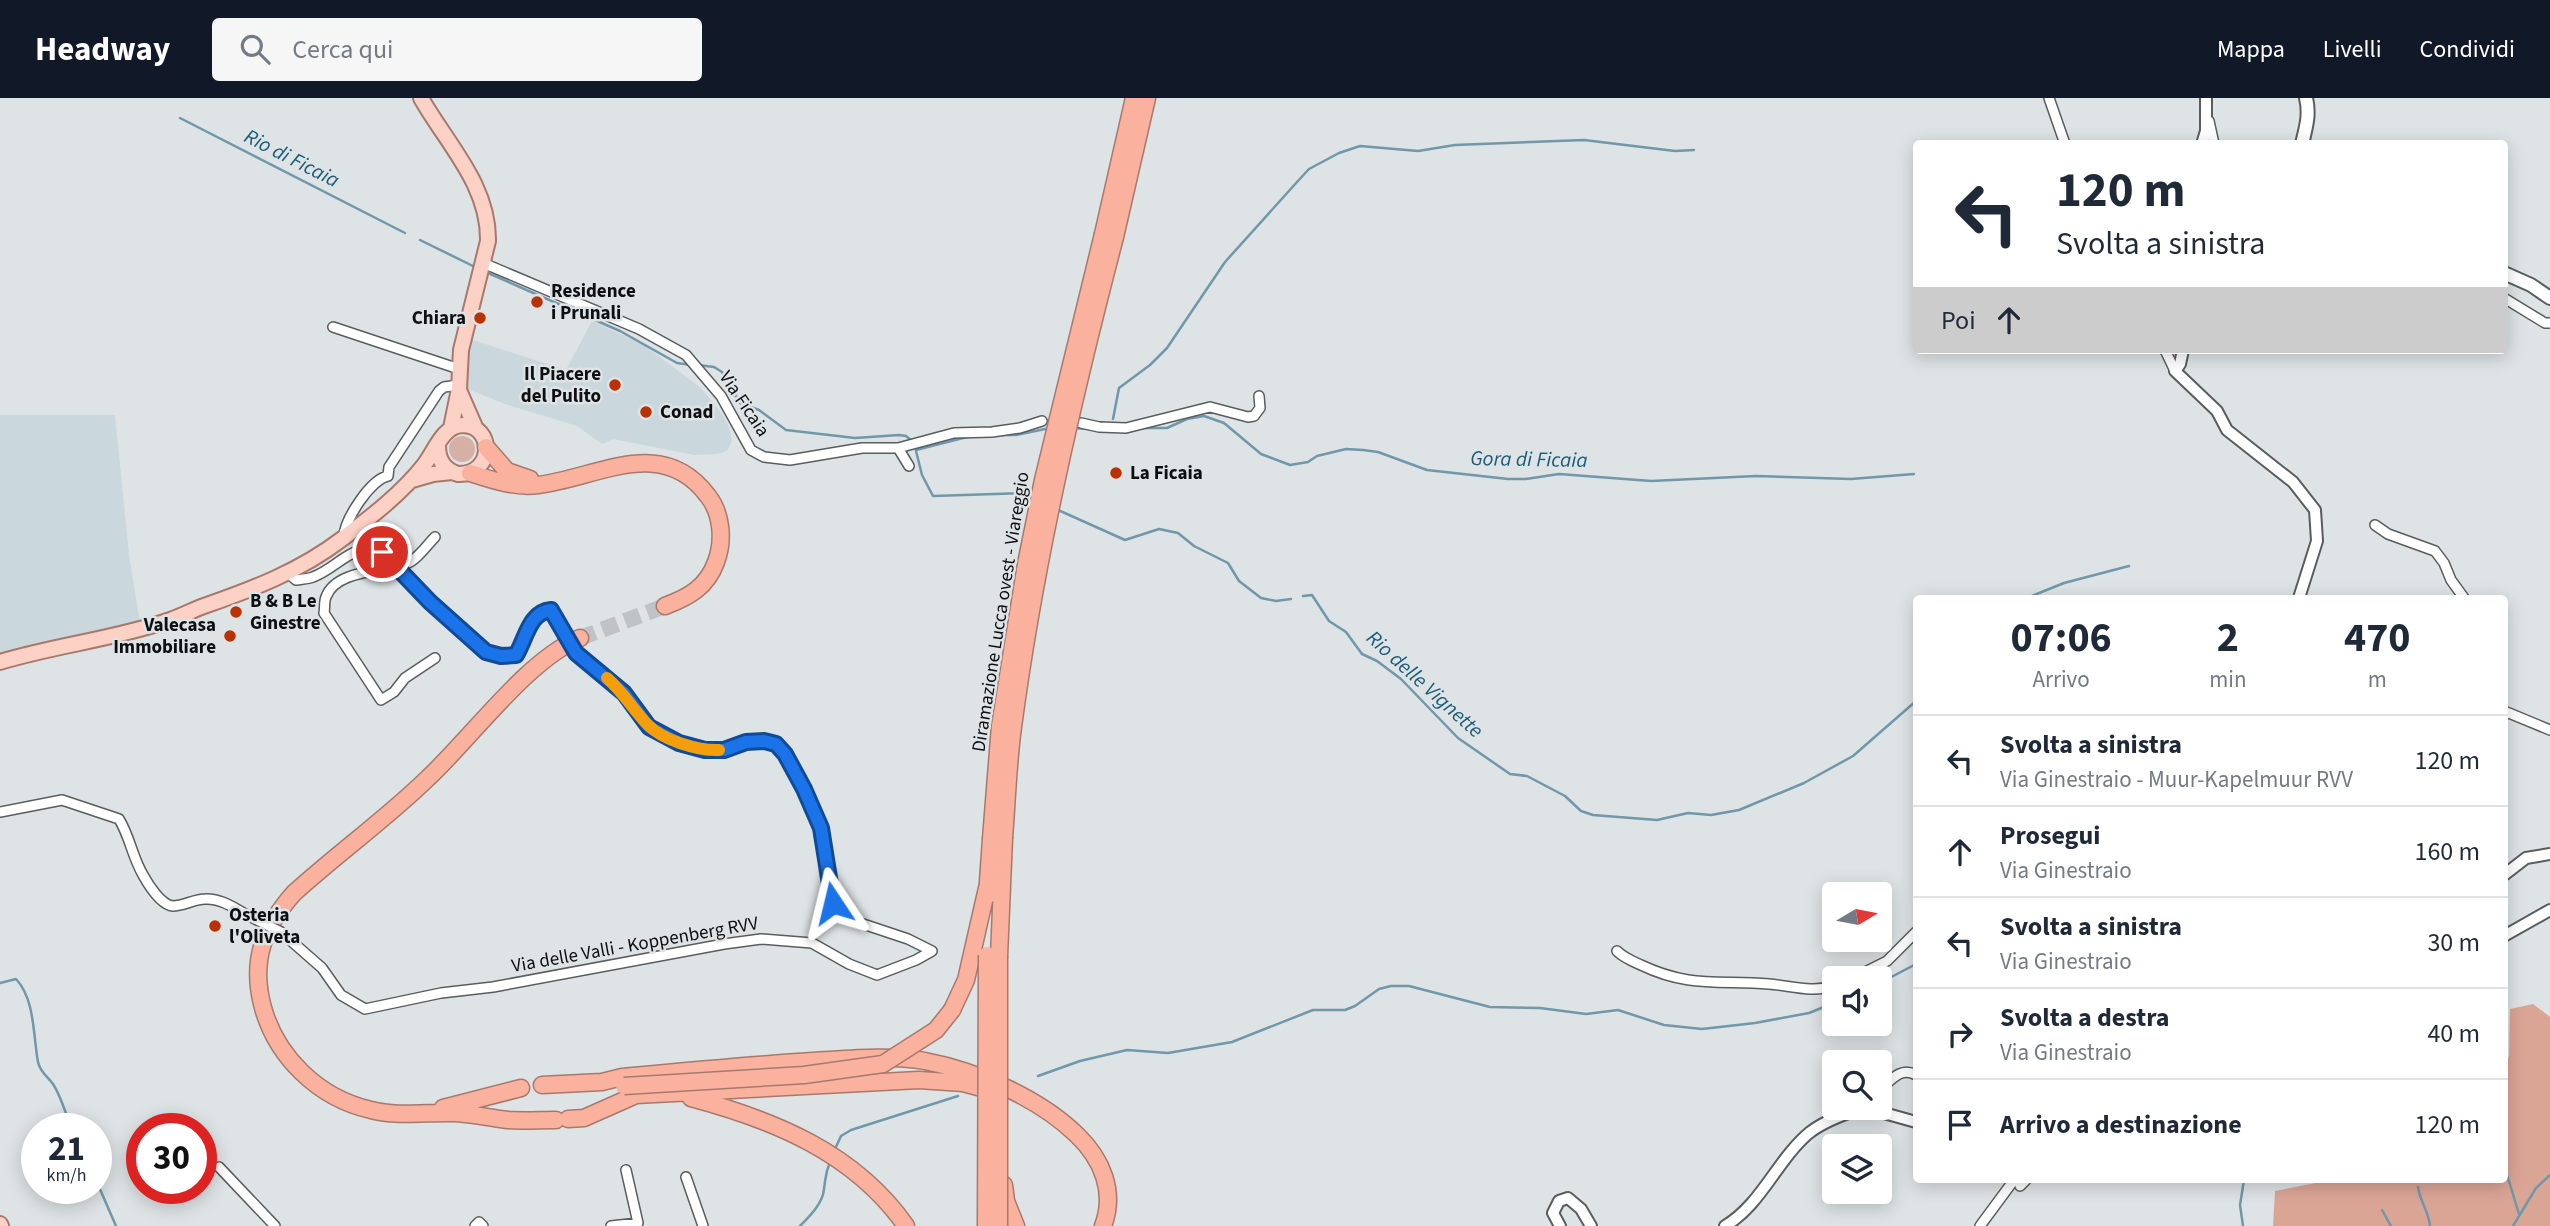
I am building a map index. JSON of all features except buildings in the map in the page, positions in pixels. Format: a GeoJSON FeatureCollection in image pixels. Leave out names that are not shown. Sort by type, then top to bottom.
{"type":"FeatureCollection","features":[{"type":"Feature","properties":{"kind":"highway","name":"Diramazione Lucca ovest - Viareggio"},"geometry":{"type":"LineString","coordinates":[[1109,235],[1134,98]]}},
{"type":"Feature","properties":{"kind":"highway","name":"Diramazione Lucca ovest - Viareggio"},"geometry":{"type":"LineString","coordinates":[[986,1226],[1000,726],[1026,564],[1046,467],[1147,98]]}},
{"type":"Feature","properties":{"kind":"highway"},"geometry":{"type":"LineString","coordinates":[[486,447],[507,471],[528,478],[553,481]]}},
{"type":"Feature","properties":{"kind":"highway"},"geometry":{"type":"LineString","coordinates":[[470,473],[499,482],[525,485],[620,465],[643,463],[676,468],[703,488],[712,500],[721,533],[719,556],[702,587],[692,595],[666,606]]}},
{"type":"Feature","properties":{"kind":"highway"},"geometry":{"type":"LineString","coordinates":[[574,641],[564,644],[531,671],[427,779],[294,893],[279,909],[266,932],[259,961],[258,984],[263,1008],[273,1034],[294,1065],[319,1087],[354,1105],[387,1113],[457,1113],[511,1120],[584,1118],[636,1095],[706,1096],[919,1080],[962,1083],[1032,1103]]}},
{"type":"Feature","properties":{"kind":"highway","name":"Diramazione Lucca ovest - Viareggio"},"geometry":{"type":"LineString","coordinates":[[998,839],[987,888],[993,955],[1000,1132],[999,1226]]}},
{"type":"Feature","properties":{"kind":"highway"},"geometry":{"type":"LineString","coordinates":[[602,1082],[624,1087],[804,1075],[883,1064],[936,1030],[952,1010],[966,979],[987,888]]}},
{"type":"Feature","properties":{"kind":"highway"},"geometry":{"type":"LineString","coordinates":[[542,1085],[602,1082],[622,1077],[783,1063],[858,1059],[923,1061],[970,1073],[1014,1091],[1068,1126],[1091,1150],[1099,1163],[1108,1191],[1103,1226]]}},
{"type":"Feature","properties":{"kind":"highway"},"geometry":{"type":"LineString","coordinates":[[424,1113],[521,1088]]}},
{"type":"Feature","properties":{"kind":"highway"},"geometry":{"type":"LineString","coordinates":[[706,1096],[786,1128],[842,1161],[869,1184],[906,1226]]}},
{"type":"Feature","properties":{"kind":"highway"},"geometry":{"type":"LineString","coordinates":[[1000,1132],[1006,1201],[1016,1226]]}},
{"type":"Feature","properties":{"kind":"main road"},"geometry":{"type":"LineString","coordinates":[[421,98],[483,200],[488,231],[461,350],[459,387],[451,428]]}},
{"type":"Feature","properties":{"kind":"main road"},"geometry":{"type":"LineString","coordinates":[[2303,140],[2308,122],[2306,98]]}},
{"type":"Feature","properties":{"kind":"main road"},"geometry":{"type":"LineString","coordinates":[[2508,276],[2531,285],[2550,298]]}},
{"type":"Feature","properties":{"kind":"main road"},"geometry":{"type":"LineString","coordinates":[[407,485],[433,474],[470,473],[483,463],[486,447],[459,387]]}},
{"type":"Feature","properties":{"kind":"main road"},"geometry":{"type":"LineString","coordinates":[[0,662],[169,621],[288,573],[314,560],[407,485],[438,446],[442,435],[451,428],[465,425],[476,429]]}},
{"type":"Feature","properties":{"kind":"main road"},"geometry":{"type":"LineString","coordinates":[[438,446],[441,461],[452,472]]}},
{"type":"Feature","properties":{"kind":"street"},"geometry":{"type":"LineString","coordinates":[[2049,98],[2065,140]]}},
{"type":"Feature","properties":{"kind":"street"},"geometry":{"type":"LineString","coordinates":[[2203,140],[2206,131],[2206,102]]}},
{"type":"Feature","properties":{"kind":"street"},"geometry":{"type":"LineString","coordinates":[[2206,102],[2213,140]]}},
{"type":"Feature","properties":{"kind":"street","name":"Via Ficaia"},"geometry":{"type":"LineString","coordinates":[[483,262],[639,329],[686,355],[721,396],[751,450],[764,457],[790,460],[862,448],[898,447],[954,433],[992,432],[1020,428],[1042,421]]}},
{"type":"Feature","properties":{"kind":"street"},"geometry":{"type":"LineString","coordinates":[[2508,300],[2545,323],[2550,323]]}},
{"type":"Feature","properties":{"kind":"street"},"geometry":{"type":"LineString","coordinates":[[333,327],[459,369]]}},
{"type":"Feature","properties":{"kind":"street"},"geometry":{"type":"LineString","coordinates":[[2167,354],[2175,371],[2217,411],[2227,430],[2293,482],[2315,510],[2317,541],[2300,595]]}},
{"type":"Feature","properties":{"kind":"street"},"geometry":{"type":"LineString","coordinates":[[2175,371],[2182,354]]}},
{"type":"Feature","properties":{"kind":"street"},"geometry":{"type":"LineString","coordinates":[[388,476],[389,467],[434,397],[444,387],[459,387]]}},
{"type":"Feature","properties":{"kind":"street"},"geometry":{"type":"LineString","coordinates":[[1080,424],[1126,428],[1210,407],[1248,417],[1254,416],[1260,408],[1259,396]]}},
{"type":"Feature","properties":{"kind":"street"},"geometry":{"type":"LineString","coordinates":[[898,447],[909,466]]}},
{"type":"Feature","properties":{"kind":"street"},"geometry":{"type":"LineString","coordinates":[[344,537],[344,528],[368,491],[381,477],[388,476],[407,485]]}},
{"type":"Feature","properties":{"kind":"street"},"geometry":{"type":"LineString","coordinates":[[2375,525],[2388,534],[2435,551],[2462,595]]}},
{"type":"Feature","properties":{"kind":"street"},"geometry":{"type":"LineString","coordinates":[[435,537],[409,563],[371,570],[346,579],[326,595],[324,613],[381,701],[394,692],[405,678],[435,658]]}},
{"type":"Feature","properties":{"kind":"street"},"geometry":{"type":"LineString","coordinates":[[288,573],[296,580],[313,578],[357,550],[373,548],[382,552],[430,602],[486,652],[501,656],[516,655],[532,621],[543,611],[551,610],[574,641]]}},
{"type":"Feature","properties":{"kind":"street","name":"Via delle Valli - Koppenberg RVV"},"geometry":{"type":"LineString","coordinates":[[0,812],[62,800],[120,819],[129,835],[132,852],[143,876],[164,903],[172,906],[206,899],[220,901],[281,932],[322,968],[341,995],[365,1009],[761,939],[812,943],[849,964],[877,975],[932,951],[908,939],[876,930],[838,913],[833,903],[821,828],[804,789],[785,754],[776,744],[764,741],[746,742],[724,750],[705,750],[679,743],[649,727],[624,693],[574,641]]}},
{"type":"Feature","properties":{"kind":"street"},"geometry":{"type":"LineString","coordinates":[[2508,713],[2550,730]]}},
{"type":"Feature","properties":{"kind":"street"},"geometry":{"type":"LineString","coordinates":[[2508,872],[2526,858],[2550,854]]}},
{"type":"Feature","properties":{"kind":"street"},"geometry":{"type":"LineString","coordinates":[[2508,934],[2550,910]]}},
{"type":"Feature","properties":{"kind":"street"},"geometry":{"type":"LineString","coordinates":[[1877,966],[1887,961],[1913,935]]}},
{"type":"Feature","properties":{"kind":"street"},"geometry":{"type":"LineString","coordinates":[[1617,951],[1654,971],[1684,981],[1769,984],[1811,990],[1822,988]]}},
{"type":"Feature","properties":{"kind":"street"},"geometry":{"type":"LineString","coordinates":[[1892,1079],[1900,1072],[1913,1073]]}},
{"type":"Feature","properties":{"kind":"street"},"geometry":{"type":"LineString","coordinates":[[1892,1116],[1913,1121]]}},
{"type":"Feature","properties":{"kind":"street"},"geometry":{"type":"LineString","coordinates":[[1725,1226],[1739,1218],[1790,1152],[1810,1132],[1830,1120]]}},
{"type":"Feature","properties":{"kind":"street"},"geometry":{"type":"LineString","coordinates":[[219,1167],[275,1226]]}},
{"type":"Feature","properties":{"kind":"street"},"geometry":{"type":"LineString","coordinates":[[611,1226],[638,1223],[626,1170]]}},
{"type":"Feature","properties":{"kind":"street"},"geometry":{"type":"LineString","coordinates":[[687,1177],[703,1226]]}},
{"type":"Feature","properties":{"kind":"street"},"geometry":{"type":"LineString","coordinates":[[1980,1226],[2019,1183]]}},
{"type":"Feature","properties":{"kind":"street"},"geometry":{"type":"LineString","coordinates":[[1560,1226],[1553,1213],[1559,1201],[1568,1198],[1581,1209],[1591,1226]]}},
{"type":"Feature","properties":{"kind":"street"},"geometry":{"type":"LineString","coordinates":[[475,1226],[479,1222],[483,1226]]}},
{"type":"Feature","properties":{"kind":"shaded area"},"geometry":{"type":"Polygon","coordinates":[[[592,321],[644,345],[701,388],[723,415],[730,430],[732,441],[727,451],[694,455],[613,439],[602,444],[577,426],[505,404],[465,388],[470,339],[566,370],[592,321]]]}},
{"type":"Feature","properties":{"kind":"shaded area"},"geometry":{"type":"Polygon","coordinates":[[[0,415],[115,415],[129,555],[140,623],[0,658],[0,415]]]}},
{"type":"Feature","properties":{"kind":"shaded area"},"geometry":{"type":"Polygon","coordinates":[[[462,436],[471,440],[475,449],[471,458],[462,462],[453,458],[449,449],[453,440],[462,436]]]}},
{"type":"Feature","properties":{"kind":"shaded area"},"geometry":{"type":"Polygon","coordinates":[[[2533,1004],[2550,1017],[2550,1226],[2273,1226],[2275,1191],[2316,1183],[2508,1183],[2510,1009],[2533,1004]]]}},
{"type":"Feature","properties":{"kind":"waterway","name":"Rio di Ficaia"},"geometry":{"type":"LineString","coordinates":[[180,118],[405,233]]}},
{"type":"Feature","properties":{"kind":"waterway"},"geometry":{"type":"LineString","coordinates":[[1113,419],[1119,388],[1150,365],[1167,348],[1225,262],[1309,169],[1339,153],[1360,146],[1418,151],[1455,145],[1584,140],[1675,151],[1694,150]]}},
{"type":"Feature","properties":{"kind":"waterway","name":"Rio di Ficaia"},"geometry":{"type":"LineString","coordinates":[[420,240],[475,267]]}},
{"type":"Feature","properties":{"kind":"waterway","name":"Rio di Ficaia"},"geometry":{"type":"LineString","coordinates":[[488,273],[620,331],[677,363],[691,365]]}},
{"type":"Feature","properties":{"kind":"waterway","name":"Rio di Ficaia"},"geometry":{"type":"LineString","coordinates":[[698,365],[714,367],[722,372],[740,403],[759,410],[786,430],[855,438],[899,435],[912,441]]}},
{"type":"Feature","properties":{"kind":"waterway","name":"Gora di Ficaia"},"geometry":{"type":"LineString","coordinates":[[1141,428],[1167,428],[1187,419],[1204,416],[1224,423],[1261,454],[1290,465],[1346,449],[1363,450],[1378,452],[1427,470],[1508,479],[1559,474],[1651,481],[1756,476],[1851,479],[1914,474]]}},
{"type":"Feature","properties":{"kind":"waterway","name":"Gora di Ficaia"},"geometry":{"type":"LineString","coordinates":[[1002,435],[1050,428]]}},
{"type":"Feature","properties":{"kind":"waterway","name":"Gora di Ficaia"},"geometry":{"type":"LineString","coordinates":[[1074,428],[1089,429]]}},
{"type":"Feature","properties":{"kind":"waterway","name":"Gora di Ficaia"},"geometry":{"type":"LineString","coordinates":[[916,450],[967,437]]}},
{"type":"Feature","properties":{"kind":"waterway","name":"Rio delle Vignette"},"geometry":{"type":"LineString","coordinates":[[916,451],[922,475],[933,496],[1023,493],[1034,499]]}},
{"type":"Feature","properties":{"kind":"waterway","name":"Rio delle Vignette"},"geometry":{"type":"LineString","coordinates":[[1056,509],[1125,540],[1159,529],[1178,533],[1194,546],[1228,563],[1239,581],[1261,598],[1276,601],[1291,599]]}},
{"type":"Feature","properties":{"kind":"waterway","name":"Rio delle Vignette"},"geometry":{"type":"LineString","coordinates":[[2034,595],[2064,583],[2129,566]]}},
{"type":"Feature","properties":{"kind":"waterway","name":"Rio delle Vignette"},"geometry":{"type":"LineString","coordinates":[[1303,596],[1312,595],[1329,621],[1346,632],[1362,654],[1377,661],[1401,679],[1458,738],[1510,774],[1527,776],[1565,796],[1581,811],[1593,815],[1657,820],[1688,813],[1711,815],[1739,810],[1804,783],[1853,756],[1913,704]]}},
{"type":"Feature","properties":{"kind":"waterway"},"geometry":{"type":"LineString","coordinates":[[1892,977],[1913,966]]}},
{"type":"Feature","properties":{"kind":"waterway"},"geometry":{"type":"LineString","coordinates":[[0,983],[16,979],[22,987],[30,1007],[39,1065],[56,1089],[66,1113]]}},
{"type":"Feature","properties":{"kind":"waterway"},"geometry":{"type":"LineString","coordinates":[[1038,1076],[1080,1061],[1127,1050],[1168,1053],[1232,1042],[1313,1010],[1345,1010],[1379,989],[1391,986],[1409,986],[1490,1007],[1540,1008],[1586,1014],[1618,1010],[1664,1025],[1702,1029],[1755,1023],[1809,1013],[1822,1008]]}},
{"type":"Feature","properties":{"kind":"waterway"},"geometry":{"type":"LineString","coordinates":[[835,1149],[841,1136],[851,1130],[958,1096]]}},
{"type":"Feature","properties":{"kind":"waterway"},"geometry":{"type":"LineString","coordinates":[[800,1226],[821,1199],[830,1162]]}},
{"type":"Feature","properties":{"kind":"waterway"},"geometry":{"type":"LineString","coordinates":[[2513,1226],[2536,1188],[2550,1175]]}},
{"type":"Feature","properties":{"kind":"waterway"},"geometry":{"type":"LineString","coordinates":[[2508,1178],[2519,1214]]}},
{"type":"Feature","properties":{"kind":"waterway"},"geometry":{"type":"LineString","coordinates":[[2243,1226],[2240,1205],[2244,1183]]}},
{"type":"Feature","properties":{"kind":"waterway"},"geometry":{"type":"LineString","coordinates":[[2418,1187],[2430,1226]]}},
{"type":"Feature","properties":{"kind":"waterway"},"geometry":{"type":"LineString","coordinates":[[106,1204],[116,1226]]}},
{"type":"Feature","properties":{"kind":"waterway"},"geometry":{"type":"LineString","coordinates":[[2382,1210],[2391,1226]]}},
{"type":"Feature","properties":{"kind":"tunnel"},"geometry":{"type":"LineString","coordinates":[[580,638],[665,606]]}},
{"type":"Feature","properties":{"kind":"slow traffic"},"geometry":{"type":"LineString","coordinates":[[607,678],[624,693],[649,727],[679,743],[705,750],[719,750]]}},
{"type":"Feature","properties":{"kind":"place","name":"Residence i Prunali"},"geometry":{"type":"Point","coordinates":[537,302]}},
{"type":"Feature","properties":{"kind":"place","name":"Chiara"},"geometry":{"type":"Point","coordinates":[480,318]}},
{"type":"Feature","properties":{"kind":"place","name":"Il Piacere del Pulito"},"geometry":{"type":"Point","coordinates":[615,385]}},
{"type":"Feature","properties":{"kind":"place","name":"Conad"},"geometry":{"type":"Point","coordinates":[646,412]}},
{"type":"Feature","properties":{"kind":"place","name":"La Ficaia"},"geometry":{"type":"Point","coordinates":[1116,473]}},
{"type":"Feature","properties":{"kind":"place","name":"B & B Le Ginestre"},"geometry":{"type":"Point","coordinates":[236,612]}},
{"type":"Feature","properties":{"kind":"place","name":"Valecasa Immobiliare"},"geometry":{"type":"Point","coordinates":[230,636]}},
{"type":"Feature","properties":{"kind":"place","name":"Osteria l'Oliveta"},"geometry":{"type":"Point","coordinates":[215,926]}},
{"type":"Feature","properties":{"kind":"route"},"geometry":{"type":"LineString","coordinates":[[382,552],[413,586],[486,652],[501,656],[516,655],[532,621],[543,611],[551,610],[576,653],[624,693],[649,727],[679,743],[705,750],[724,750],[746,742],[764,741],[776,744],[785,754],[804,789],[821,828],[833,903]]}}]}
